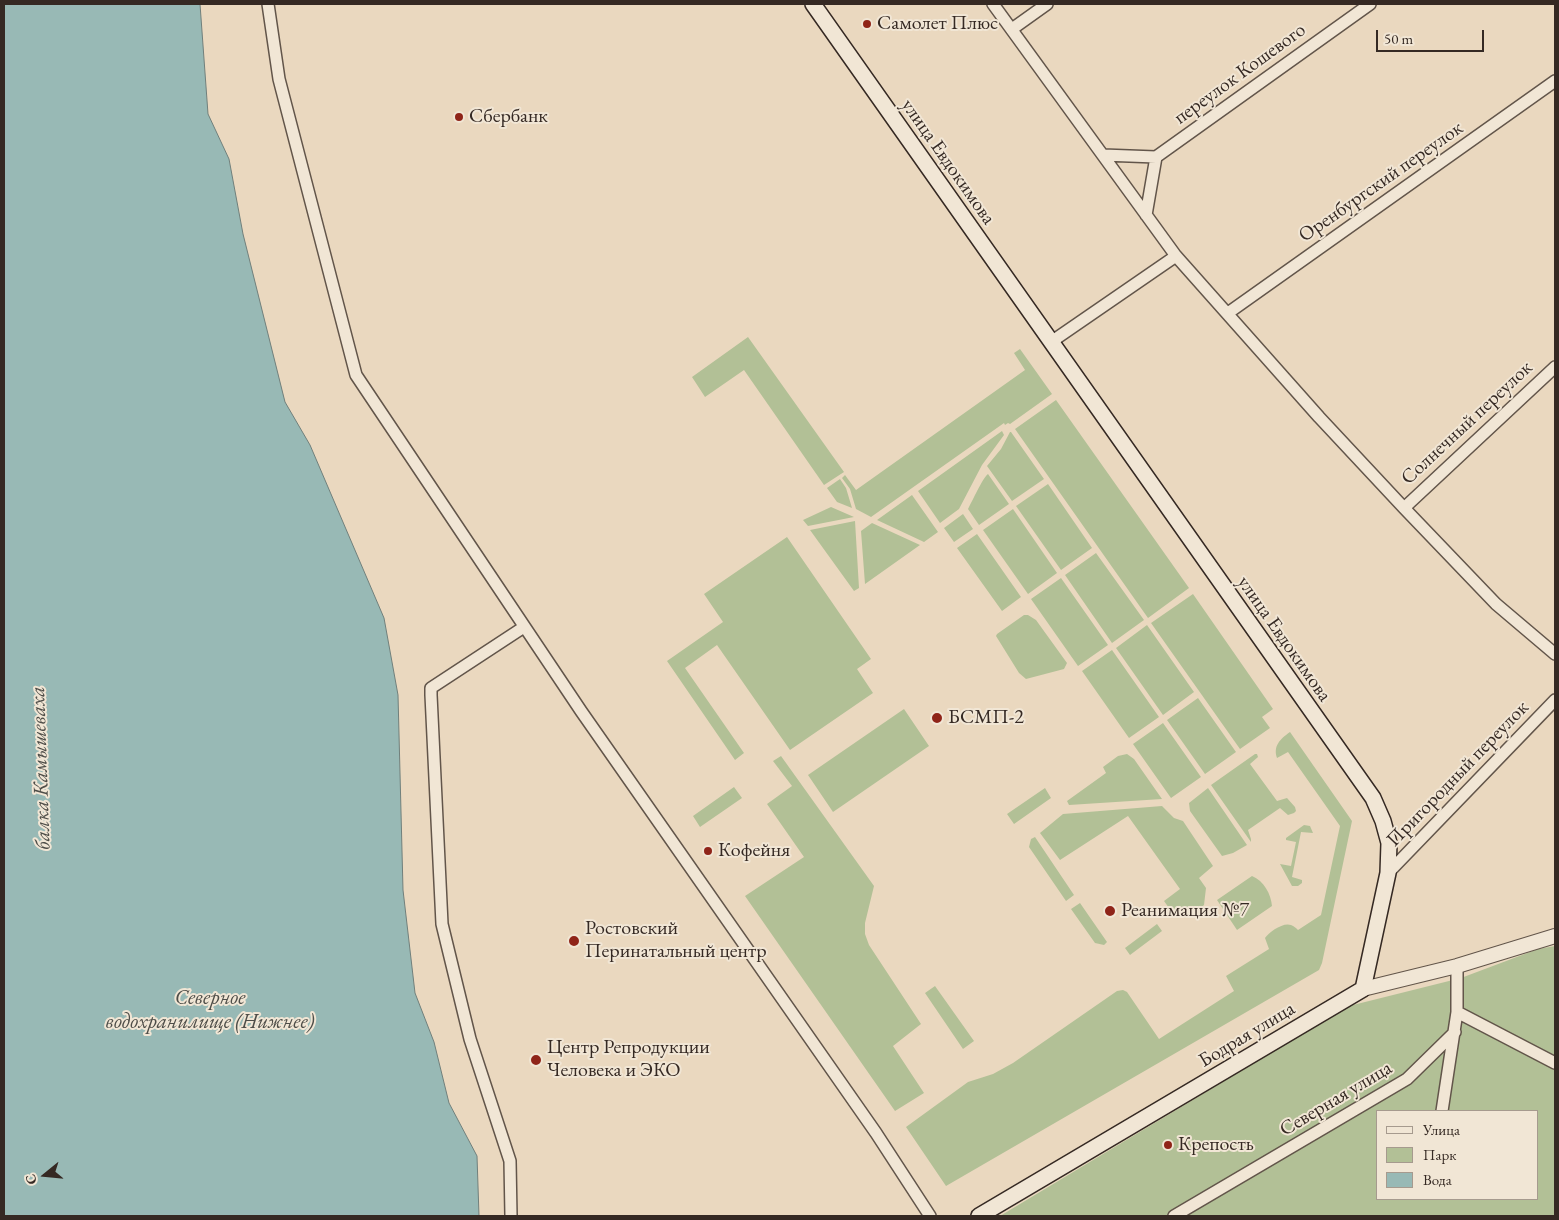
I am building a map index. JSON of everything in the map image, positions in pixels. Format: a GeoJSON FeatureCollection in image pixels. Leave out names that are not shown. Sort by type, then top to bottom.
{"type":"FeatureCollection","features":[{"type":"Feature","properties":{"kind":"main road","name":"улица Евдокимова"},"geometry":{"type":"LineString","coordinates":[[813,4],[1373,798],[1383,821],[1389,843],[1388,874],[1363,989]]}},
{"type":"Feature","properties":{"kind":"main road","name":"Бодрая улица"},"geometry":{"type":"LineString","coordinates":[[979,1216],[1363,989]]}},
{"type":"Feature","properties":{"kind":"street"},"geometry":{"type":"LineString","coordinates":[[268,4],[279,79],[356,375],[524,627],[876,1133],[930,1216]]}},
{"type":"Feature","properties":{"kind":"street"},"geometry":{"type":"LineString","coordinates":[[993,4],[1176,256],[1319,417],[1404,508],[1496,604],[1555,654]]}},
{"type":"Feature","properties":{"kind":"street"},"geometry":{"type":"LineString","coordinates":[[1012,29],[1047,4]]}},
{"type":"Feature","properties":{"kind":"street","name":"переулок Кошевого"},"geometry":{"type":"LineString","coordinates":[[1156,157],[1370,4]]}},
{"type":"Feature","properties":{"kind":"street","name":"Оренбургский переулок"},"geometry":{"type":"LineString","coordinates":[[1228,313],[1555,81]]}},
{"type":"Feature","properties":{"kind":"street"},"geometry":{"type":"LineString","coordinates":[[1103,155],[1156,157],[1146,215]]}},
{"type":"Feature","properties":{"kind":"street"},"geometry":{"type":"LineString","coordinates":[[1050,342],[1176,256]]}},
{"type":"Feature","properties":{"kind":"street","name":"Солнечный переулок"},"geometry":{"type":"LineString","coordinates":[[1404,508],[1555,367]]}},
{"type":"Feature","properties":{"kind":"street"},"geometry":{"type":"LineString","coordinates":[[511,1216],[510,1161],[470,1039],[442,924],[431,688],[524,627]]}},
{"type":"Feature","properties":{"kind":"street","name":"Пригородный переулок"},"geometry":{"type":"LineString","coordinates":[[1388,874],[1555,700]]}},
{"type":"Feature","properties":{"kind":"street","name":"Бодрая улица"},"geometry":{"type":"LineString","coordinates":[[1363,989],[1457,966],[1555,936]]}},
{"type":"Feature","properties":{"kind":"street"},"geometry":{"type":"LineString","coordinates":[[1442,1110],[1458,1012],[1457,966]]}},
{"type":"Feature","properties":{"kind":"street"},"geometry":{"type":"LineString","coordinates":[[1458,1012],[1555,1063]]}},
{"type":"Feature","properties":{"kind":"street","name":"Северная улица"},"geometry":{"type":"LineString","coordinates":[[1174,1216],[1407,1079],[1455,1032]]}},
{"type":"Feature","properties":{"kind":"green space"},"geometry":{"type":"Polygon","coordinates":[[[748,337],[844,472],[824,485],[744,370],[705,397],[692,377],[748,337]]]}},
{"type":"Feature","properties":{"kind":"green space"},"geometry":{"type":"Polygon","coordinates":[[[1020,349],[1052,394],[1010,424],[1005,425],[1004,423],[871,517],[856,509],[850,489],[842,478],[845,475],[856,490],[1025,370],[1014,353],[1020,349]]]}},
{"type":"Feature","properties":{"kind":"green space"},"geometry":{"type":"Polygon","coordinates":[[[1056,400],[1189,588],[1148,618],[1015,429],[1056,400]]]}},
{"type":"Feature","properties":{"kind":"green space"},"geometry":{"type":"Polygon","coordinates":[[[1002,431],[1004,435],[982,465],[959,509],[940,523],[918,491],[1002,431]]]}},
{"type":"Feature","properties":{"kind":"green space"},"geometry":{"type":"Polygon","coordinates":[[[1010,432],[1044,479],[1012,501],[987,466],[1001,449],[1010,432]]]}},
{"type":"Feature","properties":{"kind":"green space"},"geometry":{"type":"Polygon","coordinates":[[[988,474],[1009,504],[979,525],[968,509],[988,474]]]}},
{"type":"Feature","properties":{"kind":"green space"},"geometry":{"type":"Polygon","coordinates":[[[840,479],[846,488],[852,508],[837,502],[827,488],[840,479]]]}},
{"type":"Feature","properties":{"kind":"green space"},"geometry":{"type":"Polygon","coordinates":[[[1048,484],[1092,548],[1061,570],[1016,506],[1048,484]]]}},
{"type":"Feature","properties":{"kind":"green space"},"geometry":{"type":"Polygon","coordinates":[[[912,495],[938,532],[924,542],[877,520],[912,495]]]}},
{"type":"Feature","properties":{"kind":"green space"},"geometry":{"type":"Polygon","coordinates":[[[831,507],[854,517],[808,526],[803,520],[831,507]]]}},
{"type":"Feature","properties":{"kind":"green space"},"geometry":{"type":"Polygon","coordinates":[[[1013,509],[1057,573],[1028,594],[983,530],[1013,509]]]}},
{"type":"Feature","properties":{"kind":"green space"},"geometry":{"type":"Polygon","coordinates":[[[963,514],[973,529],[954,542],[944,528],[963,514]]]}},
{"type":"Feature","properties":{"kind":"green space"},"geometry":{"type":"Polygon","coordinates":[[[855,521],[859,588],[854,591],[810,530],[855,521]]]}},
{"type":"Feature","properties":{"kind":"green space"},"geometry":{"type":"Polygon","coordinates":[[[872,523],[920,545],[865,584],[861,531],[872,523]]]}},
{"type":"Feature","properties":{"kind":"green space"},"geometry":{"type":"Polygon","coordinates":[[[977,534],[1021,597],[1002,611],[957,548],[977,534]]]}},
{"type":"Feature","properties":{"kind":"green space"},"geometry":{"type":"Polygon","coordinates":[[[787,537],[871,659],[857,669],[873,693],[790,750],[717,645],[685,668],[744,753],[735,760],[667,661],[723,622],[704,594],[787,537]]]}},
{"type":"Feature","properties":{"kind":"green space"},"geometry":{"type":"Polygon","coordinates":[[[1096,553],[1144,620],[1112,643],[1065,575],[1096,553]]]}},
{"type":"Feature","properties":{"kind":"green space"},"geometry":{"type":"Polygon","coordinates":[[[1061,578],[1108,645],[1078,666],[1031,599],[1061,578]]]}},
{"type":"Feature","properties":{"kind":"green space"},"geometry":{"type":"Polygon","coordinates":[[[1193,594],[1273,709],[1262,717],[1270,728],[1240,749],[1151,623],[1193,594]]]}},
{"type":"Feature","properties":{"kind":"green space"},"geometry":{"type":"Polygon","coordinates":[[[1024,615],[1028,615],[1036,620],[1067,663],[1064,669],[1026,679],[1019,673],[996,636],[1024,615]]]}},
{"type":"Feature","properties":{"kind":"green space"},"geometry":{"type":"Polygon","coordinates":[[[1147,625],[1194,692],[1163,715],[1116,648],[1147,625]]]}},
{"type":"Feature","properties":{"kind":"green space"},"geometry":{"type":"Polygon","coordinates":[[[1112,650],[1159,717],[1129,738],[1082,671],[1112,650]]]}},
{"type":"Feature","properties":{"kind":"green space"},"geometry":{"type":"Polygon","coordinates":[[[1198,698],[1236,752],[1205,774],[1167,720],[1198,698]]]}},
{"type":"Feature","properties":{"kind":"green space"},"geometry":{"type":"Polygon","coordinates":[[[904,709],[929,746],[833,812],[808,775],[904,709]]]}},
{"type":"Feature","properties":{"kind":"green space"},"geometry":{"type":"Polygon","coordinates":[[[1163,723],[1201,777],[1171,798],[1133,744],[1163,723]]]}},
{"type":"Feature","properties":{"kind":"green space"},"geometry":{"type":"Polygon","coordinates":[[[1290,732],[1352,821],[1319,970],[946,1186],[906,1127],[968,1082],[993,1074],[1013,1063],[1117,991],[1123,990],[1127,992],[1159,1039],[1234,991],[1226,976],[1269,949],[1265,938],[1273,930],[1288,924],[1298,930],[1321,915],[1340,826],[1288,752],[1277,758],[1276,750],[1278,743],[1290,732]]]}},
{"type":"Feature","properties":{"kind":"green space"},"geometry":{"type":"Polygon","coordinates":[[[1127,754],[1134,759],[1162,799],[1069,805],[1067,801],[1106,773],[1103,767],[1118,756],[1127,754]]]}},
{"type":"Feature","properties":{"kind":"green space"},"geometry":{"type":"Polygon","coordinates":[[[1255,754],[1258,757],[1250,764],[1277,801],[1287,798],[1296,811],[1288,815],[1280,808],[1248,830],[1251,842],[1211,785],[1255,754]]]}},
{"type":"Feature","properties":{"kind":"green space"},"geometry":{"type":"Polygon","coordinates":[[[781,756],[874,886],[865,923],[865,934],[869,945],[921,1024],[893,1046],[924,1093],[895,1111],[745,896],[804,857],[767,804],[792,786],[773,761],[781,756]]]}},
{"type":"Feature","properties":{"kind":"green space"},"geometry":{"type":"Polygon","coordinates":[[[734,787],[742,798],[700,827],[693,816],[734,787]]]}},
{"type":"Feature","properties":{"kind":"green space"},"geometry":{"type":"Polygon","coordinates":[[[1045,788],[1051,798],[1014,824],[1007,814],[1045,788]]]}},
{"type":"Feature","properties":{"kind":"green space"},"geometry":{"type":"Polygon","coordinates":[[[1208,788],[1247,845],[1233,853],[1222,856],[1190,811],[1189,803],[1208,788]]]}},
{"type":"Feature","properties":{"kind":"green space"},"geometry":{"type":"Polygon","coordinates":[[[1162,806],[1174,818],[1183,821],[1213,866],[1199,878],[1206,888],[1204,905],[1198,910],[1182,916],[1169,908],[1164,901],[1180,889],[1128,816],[1060,860],[1040,833],[1063,814],[1162,806]]]}},
{"type":"Feature","properties":{"kind":"green space"},"geometry":{"type":"Polygon","coordinates":[[[1304,825],[1310,826],[1313,833],[1301,832],[1292,877],[1302,880],[1302,883],[1298,886],[1292,886],[1280,864],[1291,866],[1296,842],[1286,840],[1286,838],[1304,825]]]}},
{"type":"Feature","properties":{"kind":"green space"},"geometry":{"type":"Polygon","coordinates":[[[1035,837],[1074,895],[1066,901],[1029,847],[1031,839],[1035,837]]]}},
{"type":"Feature","properties":{"kind":"green space"},"geometry":{"type":"Polygon","coordinates":[[[1252,876],[1266,888],[1272,906],[1237,930],[1217,900],[1252,876]]]}},
{"type":"Feature","properties":{"kind":"green space"},"geometry":{"type":"Polygon","coordinates":[[[1080,903],[1107,942],[1104,945],[1095,943],[1071,909],[1080,903]]]}},
{"type":"Feature","properties":{"kind":"green space"},"geometry":{"type":"Polygon","coordinates":[[[1157,924],[1162,931],[1130,955],[1125,948],[1157,924]]]}},
{"type":"Feature","properties":{"kind":"green space"},"geometry":{"type":"Polygon","coordinates":[[[1555,946],[1555,1216],[1000,1216],[1349,1006],[1461,978],[1538,949],[1555,946]]]}},
{"type":"Feature","properties":{"kind":"green space"},"geometry":{"type":"Polygon","coordinates":[[[935,986],[974,1041],[963,1049],[925,993],[935,986]]]}},
{"type":"Feature","properties":{"kind":"water","name":"Северное водохранилище (Нижнее)"},"geometry":{"type":"Polygon","coordinates":[[[4,4],[200,4],[208,114],[229,159],[243,234],[285,402],[310,445],[384,618],[398,695],[403,890],[415,993],[434,1042],[449,1103],[477,1156],[479,1216],[4,1216],[4,4]]]}},
{"type":"Feature","properties":{"kind":"place","name":"Самолет Плюс"},"geometry":{"type":"Point","coordinates":[867,24]}},
{"type":"Feature","properties":{"kind":"place","name":"Сбербанк"},"geometry":{"type":"Point","coordinates":[459,117]}},
{"type":"Feature","properties":{"kind":"place","name":"БСМП-2"},"geometry":{"type":"Point","coordinates":[937,718]}},
{"type":"Feature","properties":{"kind":"place","name":"Кофейня"},"geometry":{"type":"Point","coordinates":[708,851]}},
{"type":"Feature","properties":{"kind":"place","name":"Реанимация №7"},"geometry":{"type":"Point","coordinates":[1110,911]}},
{"type":"Feature","properties":{"kind":"place","name":"Ростовский Перинатальный центр"},"geometry":{"type":"Point","coordinates":[574,941]}},
{"type":"Feature","properties":{"kind":"place","name":"Центр Репродукции Человека и ЭКО"},"geometry":{"type":"Point","coordinates":[536,1060]}},
{"type":"Feature","properties":{"kind":"place","name":"Крепость"},"geometry":{"type":"Point","coordinates":[1168,1145]}},
{"type":"Feature","properties":{"kind":"water label","name":"балка Камышеваха"},"geometry":{"type":"Point","coordinates":[41,768]}}]}
